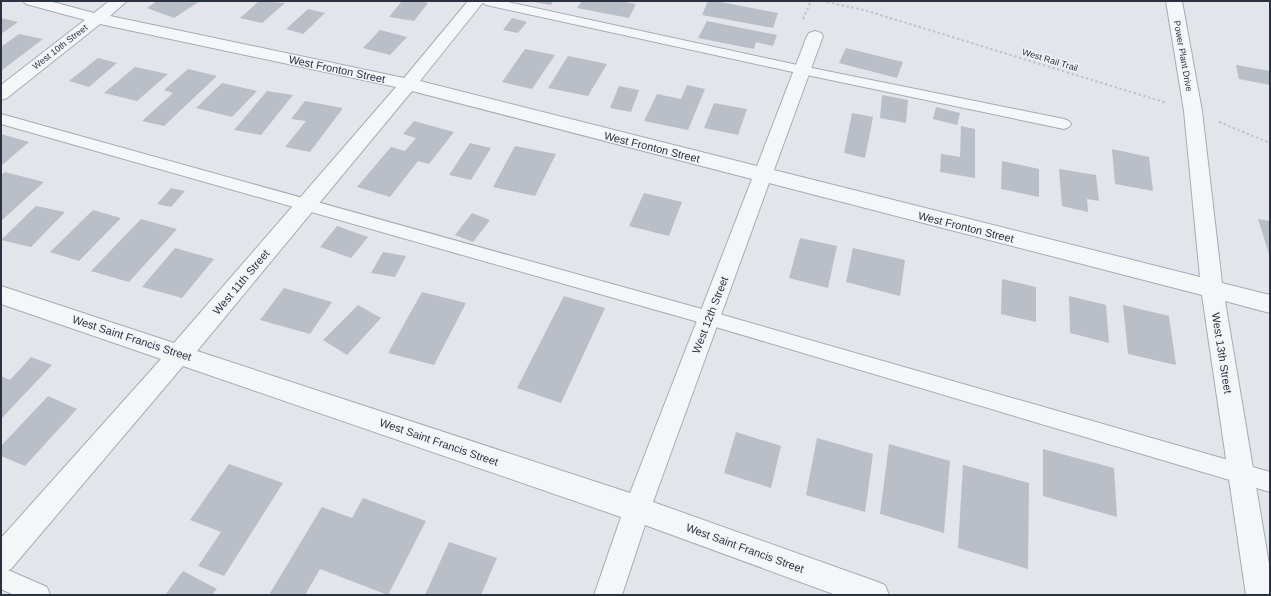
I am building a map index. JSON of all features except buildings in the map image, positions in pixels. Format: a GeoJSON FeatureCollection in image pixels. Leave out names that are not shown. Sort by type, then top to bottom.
{"type":"FeatureCollection","features":[{"type":"Feature","properties":{"kind":"street","name":"West Fronton Street"},"geometry":{"type":"LineString","coordinates":[[31,1],[96,18],[408,84],[1270,304]]}},
{"type":"Feature","properties":{"kind":"street","name":"West 10th Street"},"geometry":{"type":"LineString","coordinates":[[1,94],[119,1]]}},
{"type":"Feature","properties":{"kind":"street","name":"West 11th Street"},"geometry":{"type":"LineString","coordinates":[[1,559],[180,354],[408,84],[476,1]]}},
{"type":"Feature","properties":{"kind":"street","name":"Power Plant Drive"},"geometry":{"type":"LineString","coordinates":[[1174,1],[1193,111]]}},
{"type":"Feature","properties":{"kind":"street","name":"West 12th Street"},"geometry":{"type":"LineString","coordinates":[[608,595],[637,509],[764,175],[815,36]]}},
{"type":"Feature","properties":{"kind":"street","name":"West 13th Street"},"geometry":{"type":"LineString","coordinates":[[1193,111],[1212,290],[1260,595]]}},
{"type":"Feature","properties":{"kind":"street","name":"West Saint Francis Street"},"geometry":{"type":"LineString","coordinates":[[1,295],[637,509],[875,595]]}},
{"type":"Feature","properties":{"kind":"lane"},"geometry":{"type":"LineString","coordinates":[[486,1],[802,70],[1064,124]]}},
{"type":"Feature","properties":{"kind":"lane"},"geometry":{"type":"LineString","coordinates":[[1,119],[709,318],[1270,482]]}},
{"type":"Feature","properties":{"kind":"lane"},"geometry":{"type":"LineString","coordinates":[[1,578],[39,595]]}},
{"type":"Feature","properties":{"kind":"path","name":"West Rail Trail"},"geometry":{"type":"LineString","coordinates":[[822,1],[864,10],[1193,111],[1270,143]]}}]}
